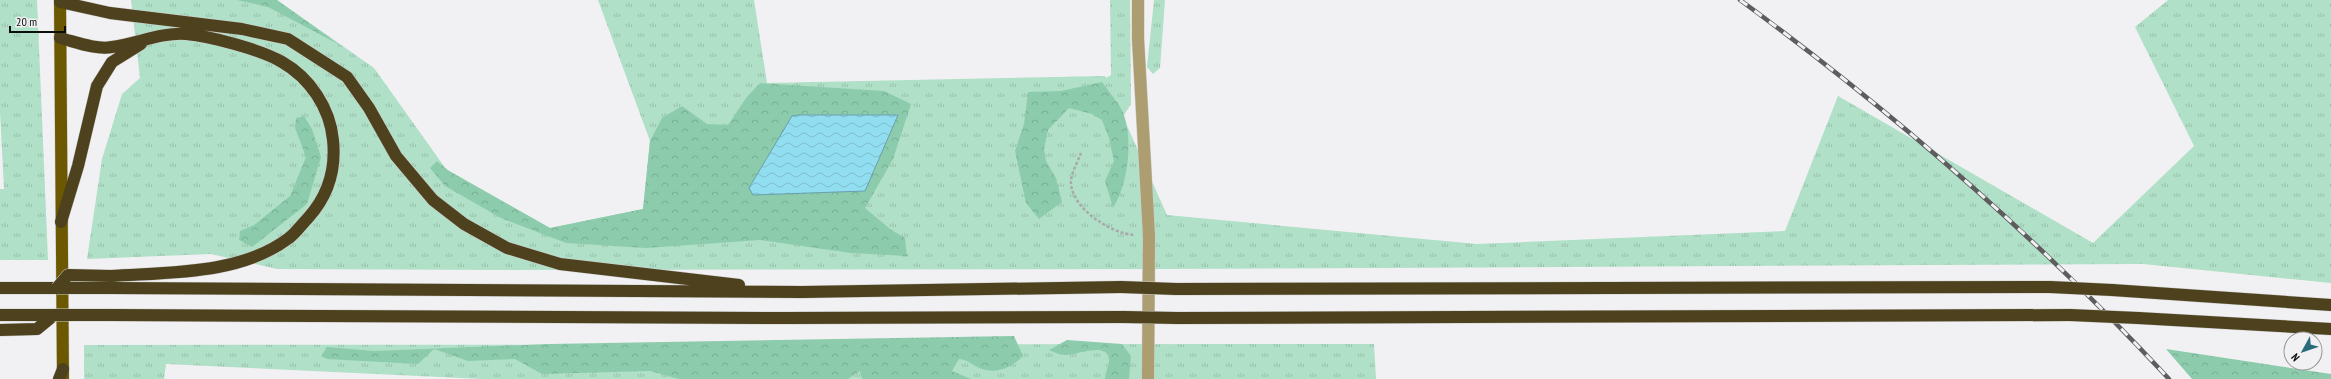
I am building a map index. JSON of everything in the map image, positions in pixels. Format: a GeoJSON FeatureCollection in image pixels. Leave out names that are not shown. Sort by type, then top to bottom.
{"type":"FeatureCollection","features":[{"type":"Feature","properties":{"kind":"highway"},"geometry":{"type":"LineString","coordinates":[[60,1],[110,12],[242,29],[288,39],[347,77],[370,108],[396,156],[433,200],[464,224],[506,248],[560,264],[802,292]]}},
{"type":"Feature","properties":{"kind":"highway"},"geometry":{"type":"LineString","coordinates":[[57,288],[68,275],[111,276],[178,272],[224,265],[263,254],[290,238],[315,211],[330,184],[335,155],[332,128],[321,100],[304,79],[282,62],[250,48],[185,34],[149,39],[110,48],[60,38]]}},
{"type":"Feature","properties":{"kind":"highway"},"geometry":{"type":"LineString","coordinates":[[61,222],[78,166],[97,86],[112,62],[149,39]]}},
{"type":"Feature","properties":{"kind":"highway"},"geometry":{"type":"LineString","coordinates":[[4,288],[802,292],[1121,287],[1176,289],[2050,287],[2331,305]]}},
{"type":"Feature","properties":{"kind":"highway"},"geometry":{"type":"LineString","coordinates":[[4,315],[1177,318],[2070,315],[2331,329]]}},
{"type":"Feature","properties":{"kind":"highway"},"geometry":{"type":"LineString","coordinates":[[4,330],[37,329],[54,315]]}},
{"type":"Feature","properties":{"kind":"main road"},"geometry":{"type":"LineString","coordinates":[[60,1],[62,376]]}},
{"type":"Feature","properties":{"kind":"street"},"geometry":{"type":"LineString","coordinates":[[1138,0],[1138,39],[1149,236],[1148,379]]}},
{"type":"Feature","properties":{"kind":"path"},"geometry":{"type":"LineString","coordinates":[[1081,153],[1071,180],[1075,198],[1104,225],[1124,234],[1149,236]]}},
{"type":"Feature","properties":{"kind":"green space"},"geometry":{"type":"Polygon","coordinates":[[[0,0],[37,0],[48,260],[0,260],[0,189],[4,189],[0,112],[0,0]]]}},
{"type":"Feature","properties":{"kind":"green space"},"geometry":{"type":"Polygon","coordinates":[[[131,0],[277,0],[374,68],[446,169],[550,228],[643,209],[650,141],[598,0],[754,0],[767,83],[1105,76],[1106,78],[1111,75],[1110,0],[1130,0],[1131,104],[1124,115],[1120,110],[1167,215],[1477,244],[1785,231],[1838,96],[2093,243],[2194,146],[2135,27],[2168,0],[2331,0],[2331,283],[2143,264],[1162,269],[516,270],[277,269],[211,254],[87,259],[102,159],[122,94],[140,78],[131,0]]]}},
{"type":"Feature","properties":{"kind":"green space"},"geometry":{"type":"Polygon","coordinates":[[[237,0],[277,0],[340,45],[268,7],[237,0]]]}},
{"type":"Feature","properties":{"kind":"green space"},"geometry":{"type":"Polygon","coordinates":[[[1154,0],[1165,0],[1160,68],[1153,74],[1147,67],[1154,0]]]}},
{"type":"Feature","properties":{"kind":"green space"},"geometry":{"type":"Polygon","coordinates":[[[1102,82],[1120,107],[1127,126],[1128,163],[1118,198],[1113,208],[1105,181],[1114,161],[1109,138],[1102,120],[1092,114],[1069,108],[1048,130],[1044,149],[1046,161],[1056,178],[1062,202],[1039,219],[1026,203],[1015,151],[1024,124],[1028,92],[1061,91],[1102,82]]]}},
{"type":"Feature","properties":{"kind":"green space"},"geometry":{"type":"Polygon","coordinates":[[[760,83],[884,91],[911,104],[893,159],[865,208],[890,229],[905,238],[907,256],[851,253],[760,240],[646,248],[566,243],[501,218],[445,186],[430,168],[437,161],[449,171],[550,228],[643,209],[650,141],[662,118],[682,106],[707,124],[728,125],[746,98],[760,83]]]}},
{"type":"Feature","properties":{"kind":"green space"},"geometry":{"type":"Polygon","coordinates":[[[304,116],[312,129],[321,157],[307,204],[252,247],[239,240],[240,231],[254,225],[290,196],[306,157],[295,128],[296,118],[304,116]]]}},
{"type":"Feature","properties":{"kind":"green space"},"geometry":{"type":"Polygon","coordinates":[[[1014,336],[1023,356],[1010,366],[994,371],[982,369],[959,359],[952,371],[971,379],[862,379],[860,371],[848,379],[679,379],[650,371],[542,374],[515,359],[468,361],[434,349],[418,364],[327,359],[321,356],[327,347],[374,351],[549,344],[1014,336]]]}},
{"type":"Feature","properties":{"kind":"green space"},"geometry":{"type":"Polygon","coordinates":[[[1067,340],[1122,344],[1131,356],[1129,379],[1105,379],[1109,360],[1107,354],[1103,351],[1090,350],[1064,355],[1049,350],[1067,340]]]}},
{"type":"Feature","properties":{"kind":"green space"},"geometry":{"type":"Polygon","coordinates":[[[1374,344],[1376,379],[482,379],[166,364],[164,379],[84,379],[84,345],[1374,344]]]}},
{"type":"Feature","properties":{"kind":"green space"},"geometry":{"type":"Polygon","coordinates":[[[2166,349],[2283,367],[2283,371],[2311,371],[2331,374],[2331,379],[2192,379],[2166,349]]]}},
{"type":"Feature","properties":{"kind":"water"},"geometry":{"type":"Polygon","coordinates":[[[898,115],[865,191],[753,195],[749,188],[792,116],[898,115]]]}},
{"type":"Feature","properties":{"kind":"railway"},"geometry":{"type":"LineString","coordinates":[[1740,0],[1854,87],[1964,179],[2069,276],[2169,379]]}}]}
